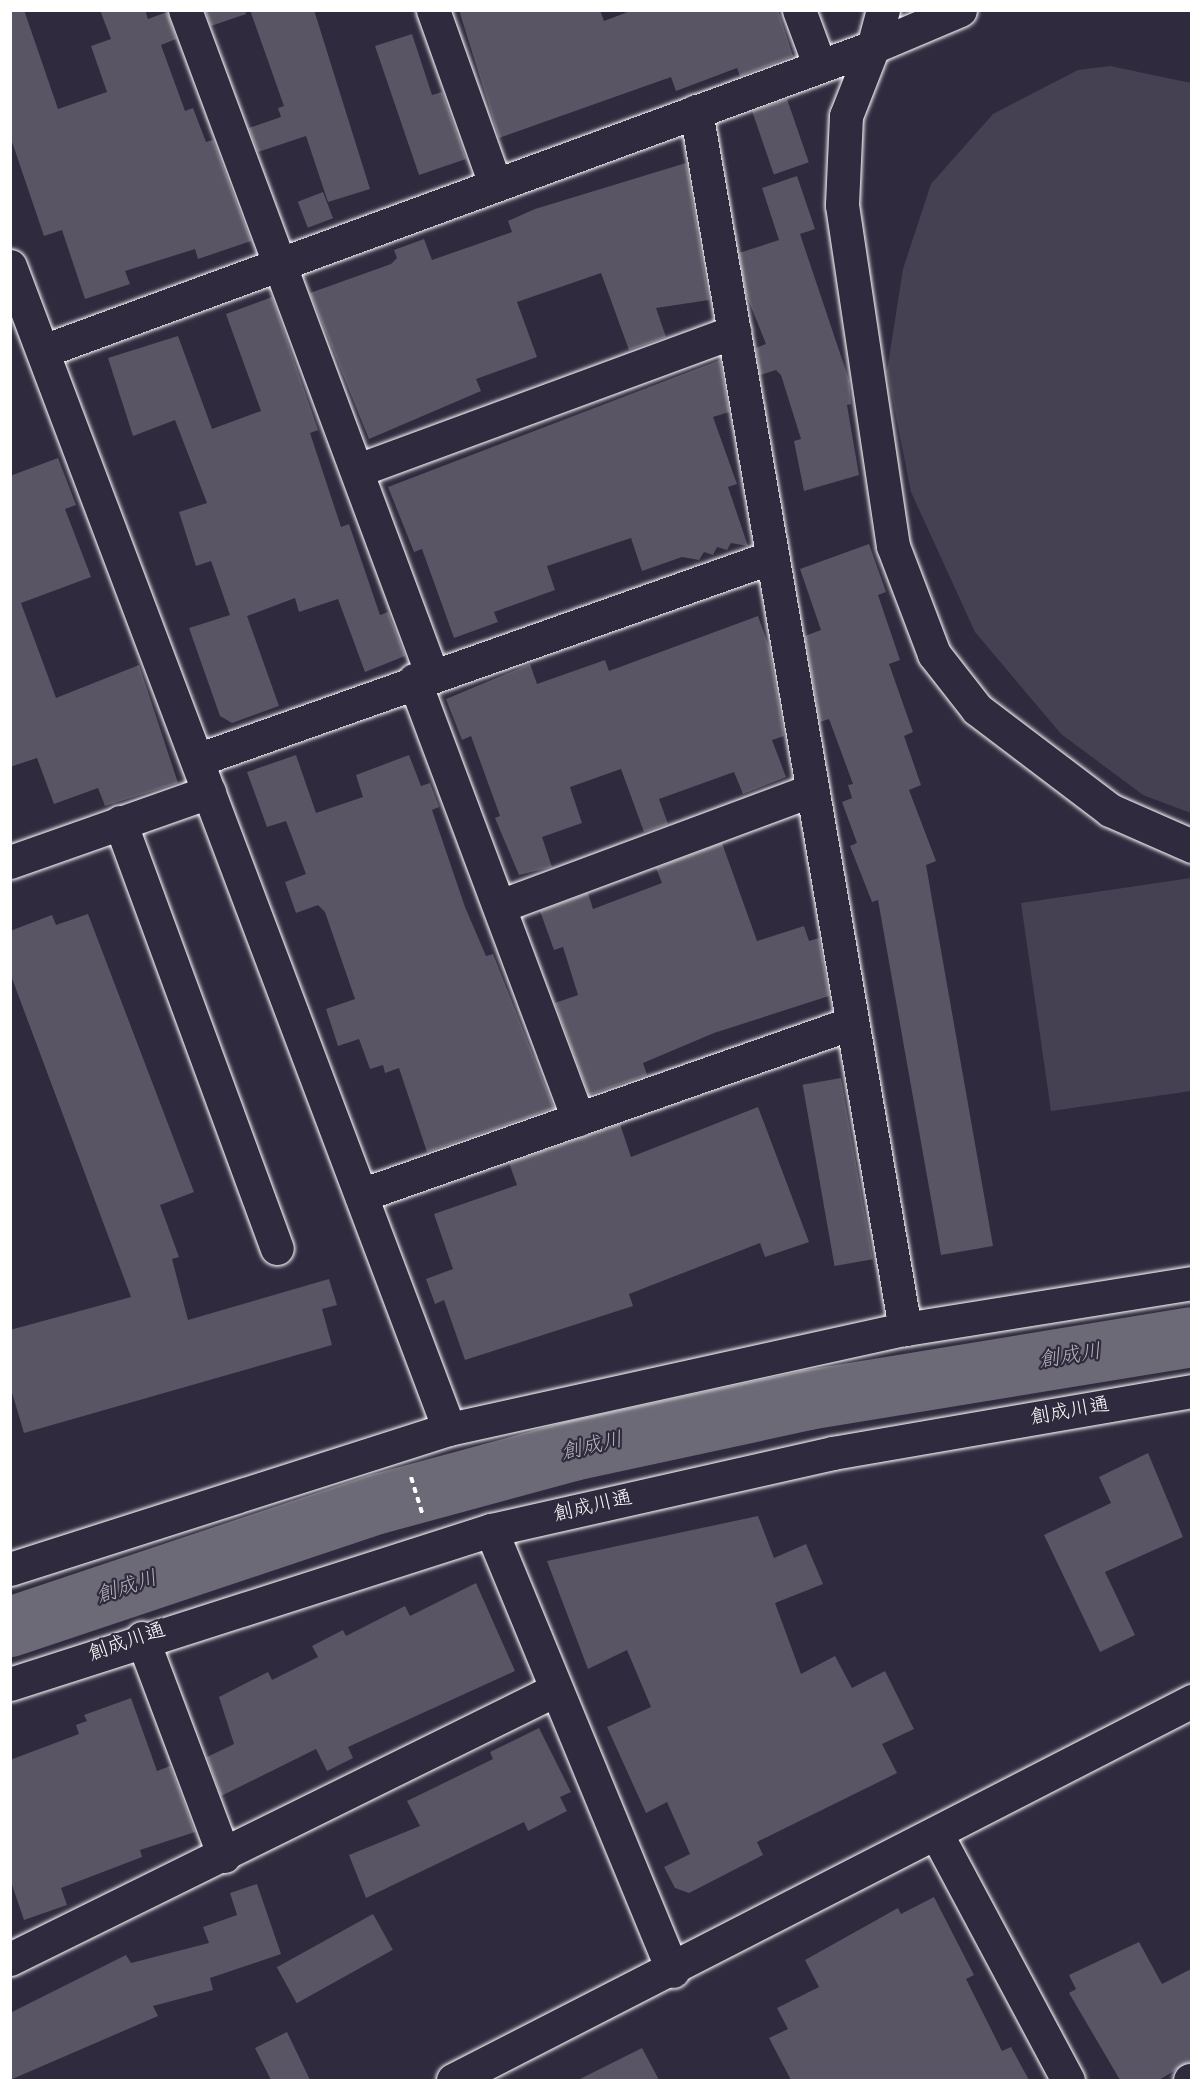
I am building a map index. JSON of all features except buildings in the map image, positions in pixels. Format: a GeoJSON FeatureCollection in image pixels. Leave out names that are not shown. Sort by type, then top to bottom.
{"type":"FeatureCollection","features":[{"type":"Feature","properties":{"kind":"main road"},"geometry":{"type":"LineString","coordinates":[[185,10],[357,470],[423,678],[500,906],[578,1119]]}},
{"type":"Feature","properties":{"kind":"main road"},"geometry":{"type":"LineString","coordinates":[[433,10],[495,184]]}},
{"type":"Feature","properties":{"kind":"main road"},"geometry":{"type":"LineString","coordinates":[[799,10],[819,64]]}},
{"type":"Feature","properties":{"kind":"main road"},"geometry":{"type":"LineString","coordinates":[[883,10],[873,46],[846,116],[842,205],[893,546],[934,654],[977,709],[1110,810],[1191,846]]}},
{"type":"Feature","properties":{"kind":"main road"},"geometry":{"type":"LineString","coordinates":[[43,351],[873,46],[960,10]]}},
{"type":"Feature","properties":{"kind":"main road"},"geometry":{"type":"LineString","coordinates":[[696,111],[905,1329]]}},
{"type":"Feature","properties":{"kind":"main road"},"geometry":{"type":"LineString","coordinates":[[10,266],[449,1429]]}},
{"type":"Feature","properties":{"kind":"main road"},"geometry":{"type":"LineString","coordinates":[[357,470],[734,332]]}},
{"type":"Feature","properties":{"kind":"main road"},"geometry":{"type":"LineString","coordinates":[[197,760],[772,556]]}},
{"type":"Feature","properties":{"kind":"main road"},"geometry":{"type":"LineString","coordinates":[[500,906],[812,790]]}},
{"type":"Feature","properties":{"kind":"main road"},"geometry":{"type":"LineString","coordinates":[[10,862],[209,792]]}},
{"type":"Feature","properties":{"kind":"main road"},"geometry":{"type":"LineString","coordinates":[[120,822],[277,1248]]}},
{"type":"Feature","properties":{"kind":"main road"},"geometry":{"type":"LineString","coordinates":[[361,1195],[852,1023]]}},
{"type":"Feature","properties":{"kind":"main road"},"geometry":{"type":"LineString","coordinates":[[10,1569],[449,1429],[905,1329],[1191,1282]]}},
{"type":"Feature","properties":{"kind":"main road","name":"創成川通"},"geometry":{"type":"LineString","coordinates":[[10,1684],[142,1638],[491,1530],[833,1453],[1191,1391]]}},
{"type":"Feature","properties":{"kind":"main road"},"geometry":{"type":"LineString","coordinates":[[491,1530],[555,1690],[673,1971]]}},
{"type":"Feature","properties":{"kind":"main road"},"geometry":{"type":"LineString","coordinates":[[142,1638],[224,1856]]}},
{"type":"Feature","properties":{"kind":"main road"},"geometry":{"type":"LineString","coordinates":[[10,1959],[224,1856],[555,1690]]}},
{"type":"Feature","properties":{"kind":"main road"},"geometry":{"type":"LineString","coordinates":[[453,2080],[673,1971],[1191,1701]]}},
{"type":"Feature","properties":{"kind":"main road"},"geometry":{"type":"LineString","coordinates":[[936,1833],[1068,2080]]}},
{"type":"Feature","properties":{"kind":"path"},"geometry":{"type":"LineString","coordinates":[[410,1472],[423,1516]]}},
{"type":"Feature","properties":{"kind":"shaded area"},"geometry":{"type":"Polygon","coordinates":[[[1110,66],[1191,83],[1191,813],[1143,795],[1061,734],[975,632],[911,492],[887,371],[903,269],[931,184],[993,114],[1078,70],[1110,66]]]}},
{"type":"Feature","properties":{"kind":"shaded area"},"geometry":{"type":"Polygon","coordinates":[[[1191,878],[1191,1091],[1051,1111],[1021,903],[1191,878]]]}},
{"type":"Feature","properties":{"kind":"waterway","name":"創成川"},"geometry":{"type":"LineString","coordinates":[[10,1627],[378,1504],[573,1451],[808,1400],[1192,1337]]}}]}
